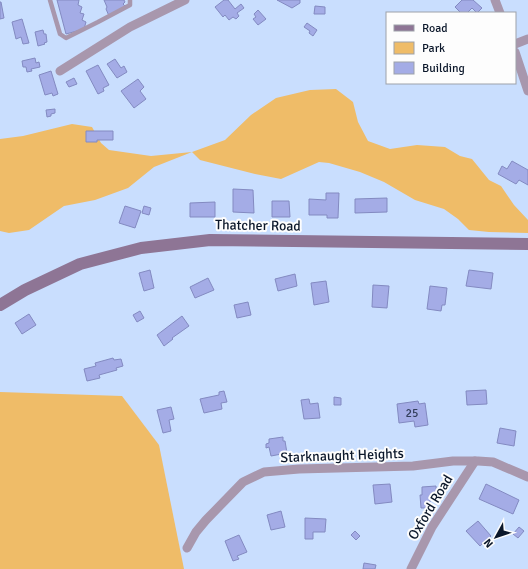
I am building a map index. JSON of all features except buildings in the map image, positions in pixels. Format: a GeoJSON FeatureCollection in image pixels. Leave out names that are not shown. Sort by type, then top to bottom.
{"type":"FeatureCollection","features":[{"type":"Feature","properties":{"kind":"main road","name":"Thatcher Road"},"geometry":{"type":"LineString","coordinates":[[0,305],[25,290],[80,264],[141,248],[184,242],[210,240],[528,244]]}},
{"type":"Feature","properties":{"kind":"street"},"geometry":{"type":"LineString","coordinates":[[60,71],[130,27],[185,0]]}},
{"type":"Feature","properties":{"kind":"street"},"geometry":{"type":"LineString","coordinates":[[495,0],[500,12]]}},
{"type":"Feature","properties":{"kind":"street"},"geometry":{"type":"LineString","coordinates":[[516,44],[528,39]]}},
{"type":"Feature","properties":{"kind":"street"},"geometry":{"type":"LineString","coordinates":[[516,55],[528,91]]}},
{"type":"Feature","properties":{"kind":"street","name":"Starknaught Heights"},"geometry":{"type":"LineString","coordinates":[[187,548],[196,532],[206,520],[243,482],[264,472],[299,469],[413,466],[476,461],[493,462],[528,477]]}},
{"type":"Feature","properties":{"kind":"street","name":"Oxford Road"},"geometry":{"type":"LineString","coordinates":[[411,569],[432,527],[476,461]]}},
{"type":"Feature","properties":{"kind":"lane"},"geometry":{"type":"LineString","coordinates":[[50,0],[60,34],[66,38],[130,5],[130,0]]}},
{"type":"Feature","properties":{"kind":"green space"},"geometry":{"type":"Polygon","coordinates":[[[336,89],[353,102],[358,122],[368,141],[390,149],[417,145],[445,147],[460,156],[472,159],[489,180],[501,186],[514,205],[528,220],[528,233],[469,230],[458,219],[444,209],[415,200],[384,182],[360,172],[329,163],[319,162],[281,179],[200,160],[192,152],[225,140],[251,115],[276,98],[310,90],[336,89]]]}},
{"type":"Feature","properties":{"kind":"green space"},"geometry":{"type":"Polygon","coordinates":[[[72,124],[92,127],[101,143],[109,150],[151,156],[192,152],[154,167],[128,188],[95,200],[64,206],[29,230],[9,233],[0,231],[0,139],[23,136],[72,124]]]}},
{"type":"Feature","properties":{"kind":"green space"},"geometry":{"type":"Polygon","coordinates":[[[0,392],[122,396],[159,445],[184,569],[0,569],[0,392]]]}}]}
